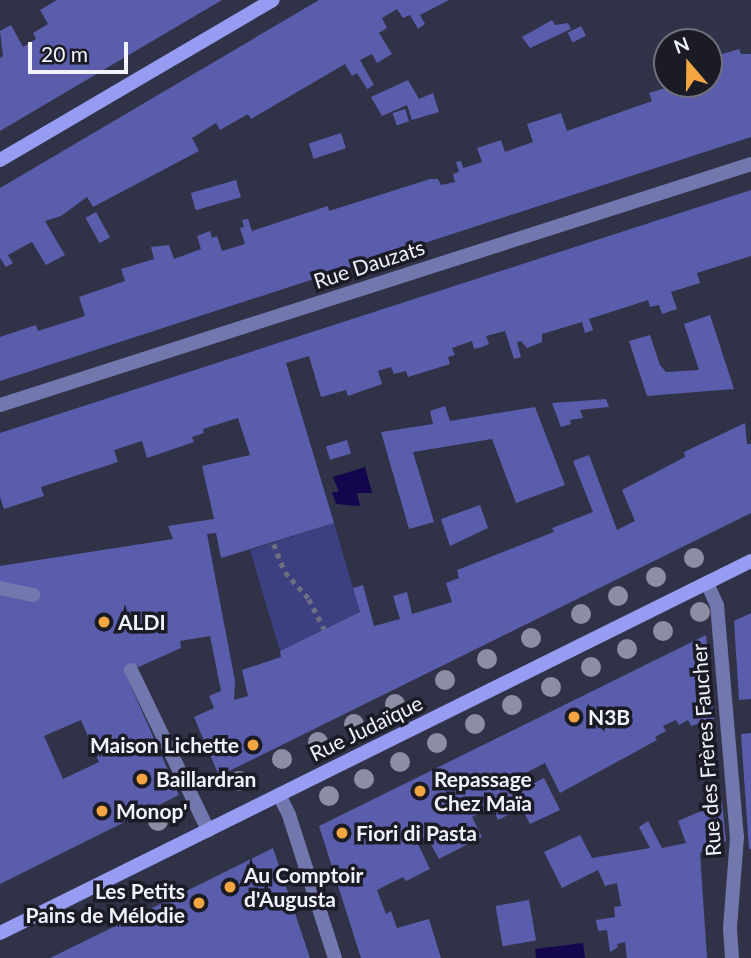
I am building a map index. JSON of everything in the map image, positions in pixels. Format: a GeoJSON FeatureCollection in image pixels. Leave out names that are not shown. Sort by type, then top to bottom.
{"type":"FeatureCollection","features":[{"type":"Feature","properties":{"kind":"main road"},"geometry":{"type":"LineString","coordinates":[[0,160],[273,0]]}},
{"type":"Feature","properties":{"kind":"main road","name":"Rue Judaïque"},"geometry":{"type":"LineString","coordinates":[[0,933],[751,561]]}},
{"type":"Feature","properties":{"kind":"street","name":"Rue Dauzats"},"geometry":{"type":"LineString","coordinates":[[0,405],[751,164]]}},
{"type":"Feature","properties":{"kind":"street","name":"Rue des Frères Faucher"},"geometry":{"type":"LineString","coordinates":[[707,583],[717,604],[737,837],[730,929],[732,958]]}},
{"type":"Feature","properties":{"kind":"street"},"geometry":{"type":"LineString","coordinates":[[0,588],[33,595]]}},
{"type":"Feature","properties":{"kind":"street"},"geometry":{"type":"LineString","coordinates":[[131,670],[208,830]]}},
{"type":"Feature","properties":{"kind":"street"},"geometry":{"type":"LineString","coordinates":[[279,795],[289,815],[335,958]]}},
{"type":"Feature","properties":{"kind":"path"},"geometry":{"type":"LineString","coordinates":[[274,544],[285,572],[309,599],[324,629]]}},
{"type":"Feature","properties":{"kind":"shaded area"},"geometry":{"type":"Polygon","coordinates":[[[365,467],[372,493],[357,493],[360,506],[336,504],[332,492],[339,492],[333,477],[365,467]]]}},
{"type":"Feature","properties":{"kind":"shaded area"},"geometry":{"type":"Polygon","coordinates":[[[334,523],[360,612],[280,651],[250,550],[334,523]]]}},
{"type":"Feature","properties":{"kind":"shaded area"},"geometry":{"type":"Polygon","coordinates":[[[583,943],[585,958],[536,958],[535,949],[583,943]]]}},
{"type":"Feature","properties":{"kind":"building"},"geometry":{"type":"Polygon","coordinates":[[[57,0],[222,0],[0,131],[0,58],[3,56],[0,31],[11,25],[23,47],[36,39],[33,33],[48,24],[40,10],[57,0]]]}},
{"type":"Feature","properties":{"kind":"building"},"geometry":{"type":"Polygon","coordinates":[[[319,0],[449,0],[420,15],[425,24],[418,29],[410,15],[403,18],[397,9],[382,18],[387,28],[379,33],[392,54],[377,63],[372,54],[360,60],[374,85],[367,89],[357,73],[352,76],[345,64],[251,119],[248,114],[220,130],[216,123],[192,138],[199,151],[93,207],[87,197],[61,216],[45,221],[65,255],[46,265],[32,242],[8,255],[13,263],[6,267],[0,258],[0,188],[319,0]]]}},
{"type":"Feature","properties":{"kind":"building"},"geometry":{"type":"Polygon","coordinates":[[[552,20],[555,25],[568,23],[571,29],[530,48],[522,37],[552,20]]]}},
{"type":"Feature","properties":{"kind":"building"},"geometry":{"type":"Polygon","coordinates":[[[581,26],[586,36],[573,43],[568,33],[581,26]]]}},
{"type":"Feature","properties":{"kind":"building"},"geometry":{"type":"Polygon","coordinates":[[[739,49],[741,54],[751,54],[751,137],[0,381],[0,337],[36,325],[38,331],[85,316],[79,297],[125,281],[121,269],[154,259],[151,247],[169,245],[174,259],[201,249],[197,236],[210,231],[212,238],[217,236],[222,251],[245,244],[240,228],[244,227],[242,220],[248,219],[252,231],[328,206],[329,211],[430,179],[438,179],[441,185],[455,182],[453,174],[459,172],[456,162],[461,161],[463,168],[482,162],[477,148],[501,140],[505,152],[533,142],[527,124],[561,113],[567,131],[652,101],[649,93],[653,92],[653,98],[723,98],[723,54],[739,49]]]}},
{"type":"Feature","properties":{"kind":"building"},"geometry":{"type":"Polygon","coordinates":[[[408,80],[419,99],[433,93],[439,112],[412,120],[407,105],[382,116],[371,97],[408,80]]]}},
{"type":"Feature","properties":{"kind":"building"},"geometry":{"type":"Polygon","coordinates":[[[405,109],[409,121],[397,125],[393,113],[405,109]]]}},
{"type":"Feature","properties":{"kind":"building"},"geometry":{"type":"Polygon","coordinates":[[[341,133],[346,148],[314,159],[309,144],[341,133]]]}},
{"type":"Feature","properties":{"kind":"building"},"geometry":{"type":"Polygon","coordinates":[[[236,180],[241,197],[196,210],[191,193],[236,180]]]}},
{"type":"Feature","properties":{"kind":"building"},"geometry":{"type":"Polygon","coordinates":[[[751,190],[751,256],[697,273],[700,283],[671,292],[677,309],[662,314],[659,305],[650,307],[648,300],[589,319],[593,330],[585,333],[582,322],[542,334],[542,342],[527,348],[521,341],[517,342],[521,357],[514,359],[505,331],[486,336],[489,344],[482,347],[474,349],[472,341],[452,348],[455,355],[448,357],[450,364],[408,377],[406,371],[394,374],[391,367],[378,371],[382,384],[348,396],[346,390],[321,397],[309,356],[286,363],[334,523],[221,558],[216,533],[207,534],[235,681],[234,700],[248,696],[242,670],[281,657],[280,651],[360,612],[353,588],[363,585],[374,626],[400,619],[393,596],[407,592],[412,614],[452,602],[446,583],[459,578],[457,570],[554,532],[552,528],[593,512],[573,461],[589,455],[617,530],[635,521],[622,490],[685,457],[684,452],[745,423],[747,444],[751,444],[751,513],[219,776],[194,717],[214,708],[209,696],[221,691],[210,636],[180,641],[181,648],[125,673],[179,795],[0,884],[0,566],[173,539],[168,526],[214,519],[202,466],[250,455],[238,418],[203,429],[204,433],[192,437],[194,442],[147,458],[142,441],[114,450],[118,462],[41,487],[44,496],[4,509],[0,497],[0,433],[751,190]],[[81,720],[44,736],[63,779],[99,762],[81,720]]]}},
{"type":"Feature","properties":{"kind":"building"},"geometry":{"type":"Polygon","coordinates":[[[96,212],[110,237],[100,243],[86,218],[96,212]]]}},
{"type":"Feature","properties":{"kind":"building"},"geometry":{"type":"Polygon","coordinates":[[[710,315],[734,389],[647,396],[629,341],[650,335],[660,365],[666,372],[699,370],[684,324],[710,315]]]}},
{"type":"Feature","properties":{"kind":"building"},"geometry":{"type":"Polygon","coordinates":[[[606,399],[609,407],[580,410],[583,418],[570,420],[571,424],[561,427],[552,403],[606,399]]]}},
{"type":"Feature","properties":{"kind":"building"},"geometry":{"type":"Polygon","coordinates":[[[445,406],[450,421],[535,407],[565,485],[516,503],[492,439],[413,452],[434,522],[409,529],[381,432],[433,424],[430,411],[445,406]]]}},
{"type":"Feature","properties":{"kind":"building"},"geometry":{"type":"Polygon","coordinates":[[[347,440],[351,453],[330,460],[326,446],[347,440]]]}},
{"type":"Feature","properties":{"kind":"building"},"geometry":{"type":"Polygon","coordinates":[[[480,505],[488,528],[450,546],[441,519],[480,505]]]}},
{"type":"Feature","properties":{"kind":"building"},"geometry":{"type":"Polygon","coordinates":[[[751,613],[751,699],[739,700],[734,621],[751,613]]]}},
{"type":"Feature","properties":{"kind":"building"},"geometry":{"type":"Polygon","coordinates":[[[706,635],[714,719],[691,726],[688,720],[679,725],[676,720],[663,726],[666,731],[655,737],[657,740],[560,793],[545,763],[520,776],[527,787],[544,778],[560,810],[530,824],[522,808],[498,820],[492,807],[472,817],[482,837],[439,859],[427,837],[417,842],[430,869],[406,881],[403,877],[377,890],[386,914],[391,911],[397,928],[429,919],[441,958],[361,958],[319,826],[706,635]]]}},
{"type":"Feature","properties":{"kind":"building"},"geometry":{"type":"Polygon","coordinates":[[[751,733],[751,849],[749,849],[741,734],[751,733]]]}},
{"type":"Feature","properties":{"kind":"building"},"geometry":{"type":"Polygon","coordinates":[[[722,802],[726,841],[700,853],[707,958],[627,958],[625,942],[617,944],[618,947],[610,952],[607,930],[598,931],[596,920],[615,917],[614,907],[621,906],[617,883],[605,886],[598,870],[562,888],[544,852],[580,835],[592,858],[650,848],[639,827],[648,821],[662,848],[686,843],[678,821],[722,802]]]}},
{"type":"Feature","properties":{"kind":"building"},"geometry":{"type":"Polygon","coordinates":[[[273,848],[310,958],[50,958],[142,913],[273,848]]]}},
{"type":"Feature","properties":{"kind":"building"},"geometry":{"type":"Polygon","coordinates":[[[529,900],[536,940],[503,946],[496,906],[529,900]]]}},
{"type":"Feature","properties":{"kind":"place","name":"ALDI"},"geometry":{"type":"Point","coordinates":[104,622]}},
{"type":"Feature","properties":{"kind":"place","name":"N3B"},"geometry":{"type":"Point","coordinates":[574,717]}},
{"type":"Feature","properties":{"kind":"place","name":"Maison Lichette"},"geometry":{"type":"Point","coordinates":[253,745]}},
{"type":"Feature","properties":{"kind":"place","name":"Baillardran"},"geometry":{"type":"Point","coordinates":[142,779]}},
{"type":"Feature","properties":{"kind":"place","name":"Repassage Chez Maïa"},"geometry":{"type":"Point","coordinates":[420,791]}},
{"type":"Feature","properties":{"kind":"place","name":"Monop'"},"geometry":{"type":"Point","coordinates":[102,811]}},
{"type":"Feature","properties":{"kind":"place","name":"Fiori di Pasta"},"geometry":{"type":"Point","coordinates":[342,833]}},
{"type":"Feature","properties":{"kind":"place","name":"Au Comptoir d'Augusta"},"geometry":{"type":"Point","coordinates":[230,887]}},
{"type":"Feature","properties":{"kind":"place","name":"Les Petits Pains de Mélodie"},"geometry":{"type":"Point","coordinates":[199,903]}}]}
